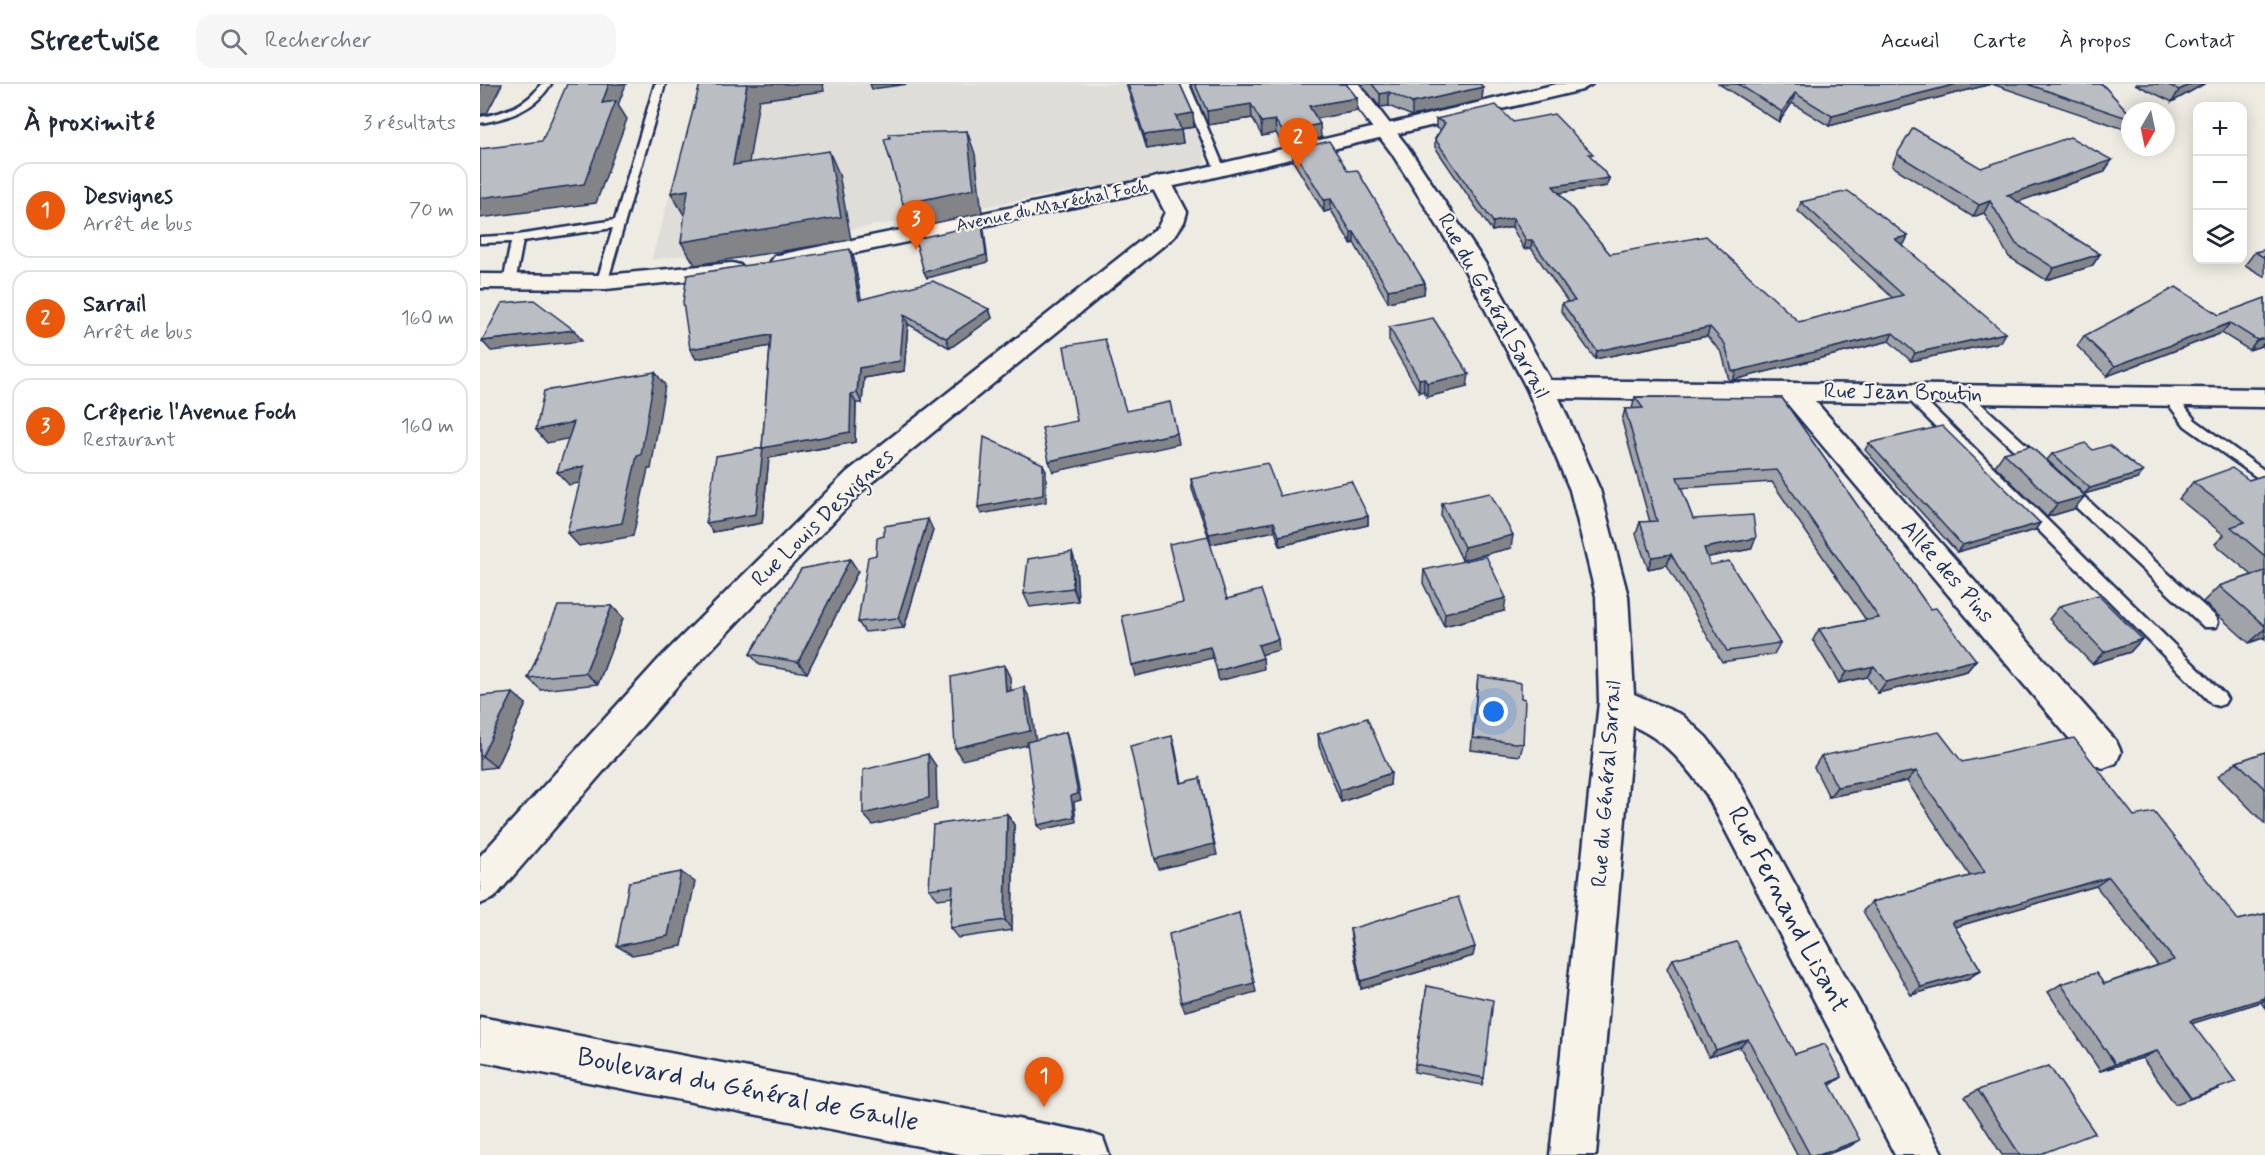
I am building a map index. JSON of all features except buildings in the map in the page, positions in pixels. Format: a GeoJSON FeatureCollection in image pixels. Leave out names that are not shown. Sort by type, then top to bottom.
{"type":"FeatureCollection","features":[{"type":"Feature","properties":{"kind":"street","name":"Rue du Général Sarrail"},"geometry":{"type":"LineString","coordinates":[[1349,84],[1387,132],[1473,262],[1541,389],[1585,490],[1612,596],[1617,702],[1573,1155]]}},
{"type":"Feature","properties":{"kind":"street","name":"Avenue du Maréchal Foch"},"geometry":{"type":"LineString","coordinates":[[480,281],[602,284],[664,279],[759,266],[892,241],[1220,170],[1387,132],[1557,87],[1582,84]]}},
{"type":"Feature","properties":{"kind":"street","name":"Rue Louis Desvignes"},"geometry":{"type":"LineString","coordinates":[[480,885],[671,669],[857,479],[1166,232],[1176,212],[1161,183]]}},
{"type":"Feature","properties":{"kind":"street","name":"Rue Jean Broutin"},"geometry":{"type":"LineString","coordinates":[[1541,389],[2265,398]]}},
{"type":"Feature","properties":{"kind":"street","name":"Allée des Pins"},"geometry":{"type":"LineString","coordinates":[[1792,392],[2103,752]]}},
{"type":"Feature","properties":{"kind":"street","name":"Rue Fernand Lisant"},"geometry":{"type":"LineString","coordinates":[[1617,702],[1669,726],[1693,748],[1720,783],[1920,1155]]}},
{"type":"Feature","properties":{"kind":"street","name":"Boulevard du Général de Gaulle"},"geometry":{"type":"LineString","coordinates":[[480,1039],[1086,1155]]}},
{"type":"Feature","properties":{"kind":"lane"},"geometry":{"type":"LineString","coordinates":[[480,120],[500,118],[540,97],[546,84]]}},
{"type":"Feature","properties":{"kind":"lane"},"geometry":{"type":"LineString","coordinates":[[602,284],[660,84]]}},
{"type":"Feature","properties":{"kind":"lane"},"geometry":{"type":"LineString","coordinates":[[1184,84],[1220,170]]}},
{"type":"Feature","properties":{"kind":"lane"},"geometry":{"type":"LineString","coordinates":[[480,240],[518,238],[620,223]]}},
{"type":"Feature","properties":{"kind":"lane"},"geometry":{"type":"LineString","coordinates":[[509,283],[518,238]]}},
{"type":"Feature","properties":{"kind":"lane"},"geometry":{"type":"LineString","coordinates":[[1910,393],[2218,699]]}},
{"type":"Feature","properties":{"kind":"lane"},"geometry":{"type":"LineString","coordinates":[[1962,394],[2210,622]]}},
{"type":"Feature","properties":{"kind":"lane"},"geometry":{"type":"LineString","coordinates":[[2170,397],[2190,423],[2265,478]]}},
{"type":"Feature","properties":{"kind":"shaded area"},"geometry":{"type":"Polygon","coordinates":[[[702,84],[1192,84],[1206,166],[917,219],[651,260],[702,84]]]}},
{"type":"Feature","properties":{"kind":"place","name":"Sarrail"},"geometry":{"type":"Point","coordinates":[1298,168]}},
{"type":"Feature","properties":{"kind":"place","name":"Crêperie l'Avenue Foch"},"geometry":{"type":"Point","coordinates":[916,250]}},
{"type":"Feature","properties":{"kind":"place","name":"Desvignes"},"geometry":{"type":"Point","coordinates":[1044,1107]}}]}
